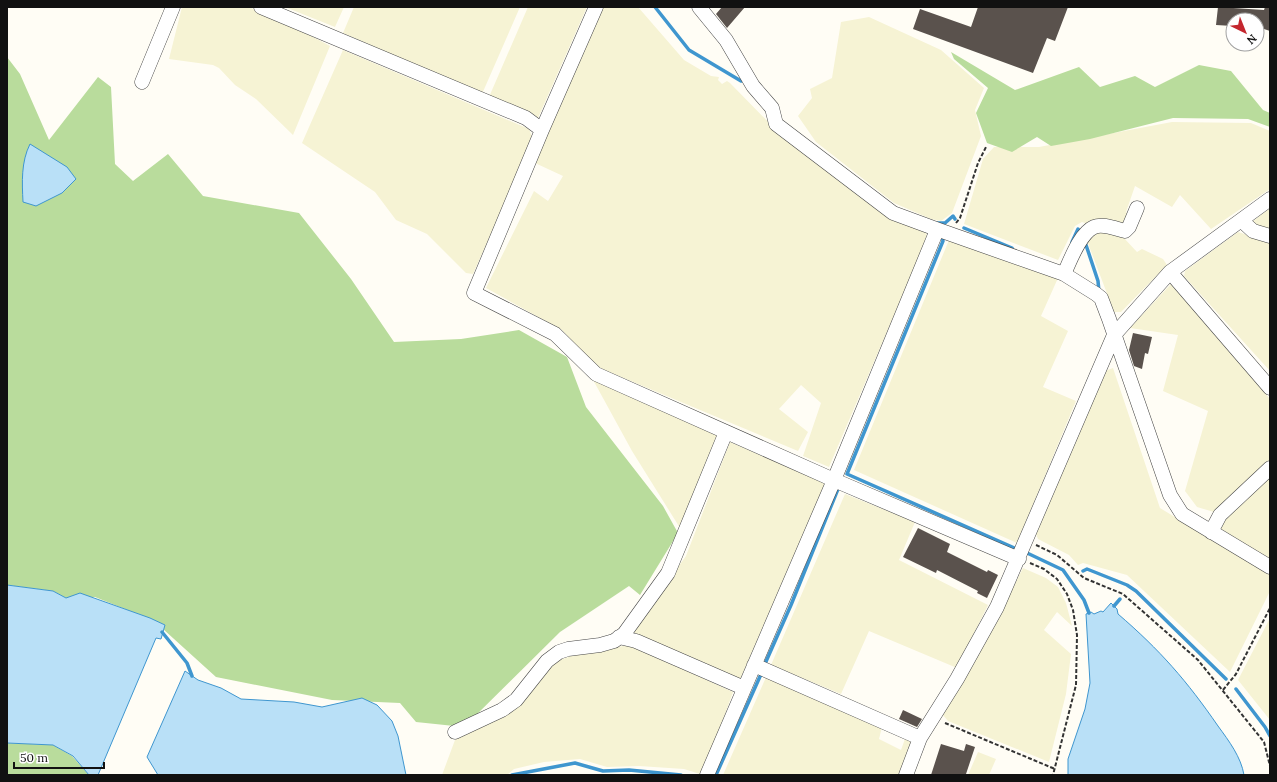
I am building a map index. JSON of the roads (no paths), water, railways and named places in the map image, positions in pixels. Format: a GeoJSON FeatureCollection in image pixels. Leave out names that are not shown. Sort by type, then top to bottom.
{"type":"FeatureCollection","features":[{"type":"Feature","properties":{"kind":"street"},"geometry":{"type":"LineString","coordinates":[[142,82],[173,7]]}},
{"type":"Feature","properties":{"kind":"street"},"geometry":{"type":"LineString","coordinates":[[261,7],[526,118],[542,130]]}},
{"type":"Feature","properties":{"kind":"street"},"geometry":{"type":"LineString","coordinates":[[596,7],[542,130],[474,293],[555,334],[596,374],[834,480],[1019,559]]}},
{"type":"Feature","properties":{"kind":"street"},"geometry":{"type":"LineString","coordinates":[[699,7],[726,40],[753,86],[772,108],[776,124],[893,213],[1064,274],[1098,296],[1114,335],[1170,495],[1182,514],[1213,528],[1270,567]]}},
{"type":"Feature","properties":{"kind":"street"},"geometry":{"type":"LineString","coordinates":[[906,775],[920,738],[997,607],[1019,559],[1114,335],[1170,272],[1270,199]]}},
{"type":"Feature","properties":{"kind":"street"},"geometry":{"type":"LineString","coordinates":[[1064,274],[1076,248],[1087,232],[1094,227],[1101,226],[1125,231],[1129,227],[1137,208]]}},
{"type":"Feature","properties":{"kind":"street"},"geometry":{"type":"LineString","coordinates":[[1241,220],[1253,231],[1270,236]]}},
{"type":"Feature","properties":{"kind":"street"},"geometry":{"type":"LineString","coordinates":[[707,775],[942,231]]}},
{"type":"Feature","properties":{"kind":"street"},"geometry":{"type":"LineString","coordinates":[[1170,272],[1270,388]]}},
{"type":"Feature","properties":{"kind":"street"},"geometry":{"type":"LineString","coordinates":[[455,732],[502,710],[516,700],[548,661],[559,652],[568,649],[600,645],[614,641],[624,634],[668,573],[726,432]]}},
{"type":"Feature","properties":{"kind":"street"},"geometry":{"type":"LineString","coordinates":[[1213,528],[1220,515],[1270,468]]}},
{"type":"Feature","properties":{"kind":"street"},"geometry":{"type":"LineString","coordinates":[[619,637],[636,641],[744,688]]}},
{"type":"Feature","properties":{"kind":"street"},"geometry":{"type":"LineString","coordinates":[[754,665],[920,738]]}},
{"type":"Feature","properties":{"kind":"water"},"geometry":{"type":"Polygon","coordinates":[[[30,144],[67,167],[76,179],[62,193],[36,206],[23,202],[22,180],[25,158],[30,144]]]}},
{"type":"Feature","properties":{"kind":"water"},"geometry":{"type":"Polygon","coordinates":[[[7,585],[53,591],[66,598],[80,593],[150,618],[165,625],[161,639],[156,638],[98,775],[89,775],[73,756],[53,745],[7,743],[7,585]]]}},
{"type":"Feature","properties":{"kind":"water"},"geometry":{"type":"Polygon","coordinates":[[[1111,603],[1117,609],[1118,614],[1160,653],[1184,680],[1234,749],[1244,775],[1068,775],[1068,759],[1085,709],[1090,683],[1086,614],[1091,612],[1094,614],[1101,611],[1103,612],[1111,603]]]}},
{"type":"Feature","properties":{"kind":"water"},"geometry":{"type":"Polygon","coordinates":[[[185,671],[198,680],[221,688],[241,699],[294,702],[322,707],[362,698],[377,705],[392,721],[398,736],[406,775],[158,775],[147,757],[185,671]]]}},
{"type":"Feature","properties":{"kind":"waterway"},"geometry":{"type":"LineString","coordinates":[[655,7],[689,50],[741,81]]}},
{"type":"Feature","properties":{"kind":"waterway"},"geometry":{"type":"LineString","coordinates":[[938,223],[945,223],[953,216],[955,219]]}},
{"type":"Feature","properties":{"kind":"waterway"},"geometry":{"type":"LineString","coordinates":[[964,228],[1012,248]]}},
{"type":"Feature","properties":{"kind":"waterway"},"geometry":{"type":"LineString","coordinates":[[1072,242],[1078,229],[1081,234]]}},
{"type":"Feature","properties":{"kind":"waterway"},"geometry":{"type":"LineString","coordinates":[[942,235],[943,241],[847,474],[1019,550]]}},
{"type":"Feature","properties":{"kind":"waterway"},"geometry":{"type":"LineString","coordinates":[[1086,245],[1098,281],[1099,292]]}},
{"type":"Feature","properties":{"kind":"waterway"},"geometry":{"type":"LineString","coordinates":[[764,666],[791,605],[838,489]]}},
{"type":"Feature","properties":{"kind":"waterway"},"geometry":{"type":"LineString","coordinates":[[1025,552],[1063,570],[1084,600],[1089,613]]}},
{"type":"Feature","properties":{"kind":"waterway"},"geometry":{"type":"LineString","coordinates":[[1083,571],[1087,569],[1127,585],[1136,591],[1226,679]]}},
{"type":"Feature","properties":{"kind":"waterway"},"geometry":{"type":"LineString","coordinates":[[1114,606],[1120,599]]}},
{"type":"Feature","properties":{"kind":"waterway"},"geometry":{"type":"LineString","coordinates":[[162,632],[187,663],[192,676]]}},
{"type":"Feature","properties":{"kind":"waterway"},"geometry":{"type":"LineString","coordinates":[[716,775],[762,672]]}},
{"type":"Feature","properties":{"kind":"waterway"},"geometry":{"type":"LineString","coordinates":[[1236,689],[1265,727],[1270,736]]}},
{"type":"Feature","properties":{"kind":"waterway"},"geometry":{"type":"LineString","coordinates":[[512,775],[575,763],[603,771],[629,770],[681,775]]}}]}
